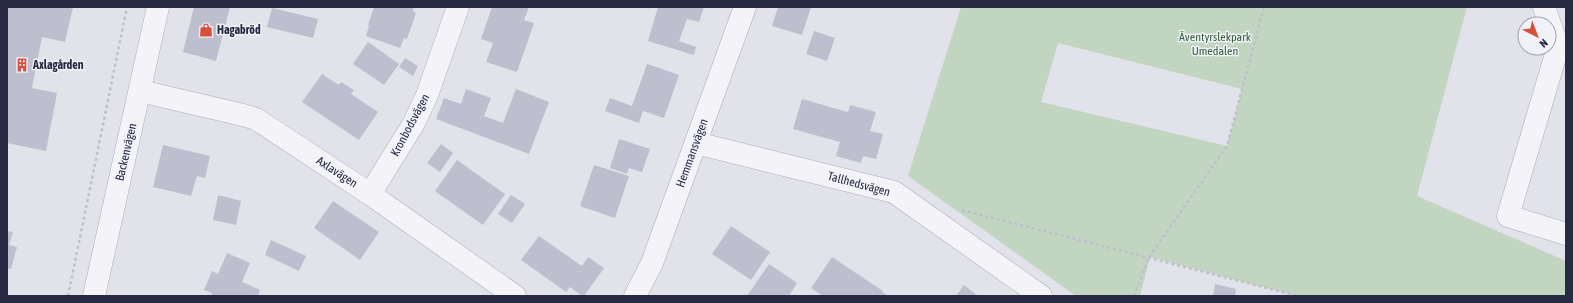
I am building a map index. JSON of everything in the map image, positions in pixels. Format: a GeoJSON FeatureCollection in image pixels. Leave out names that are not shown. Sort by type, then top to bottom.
{"type":"FeatureCollection","features":[{"type":"Feature","properties":{"kind":"street","name":"Backenvägen"},"geometry":{"type":"LineString","coordinates":[[94,296],[158,7]]}},
{"type":"Feature","properties":{"kind":"street","name":"Kronbodsvägen"},"geometry":{"type":"LineString","coordinates":[[370,194],[414,123],[424,102],[458,7]]}},
{"type":"Feature","properties":{"kind":"street","name":"Hemmansvägen"},"geometry":{"type":"LineString","coordinates":[[635,296],[652,263],[744,7]]}},
{"type":"Feature","properties":{"kind":"street"},"geometry":{"type":"LineString","coordinates":[[1544,7],[1558,47],[1508,216],[1566,234]]}},
{"type":"Feature","properties":{"kind":"street","name":"Axlavägen"},"geometry":{"type":"LineString","coordinates":[[140,91],[256,119],[370,194],[515,296]]}},
{"type":"Feature","properties":{"kind":"street","name":"Tallhedsvägen"},"geometry":{"type":"LineString","coordinates":[[696,143],[894,192],[1041,296]]}},
{"type":"Feature","properties":{"kind":"path"},"geometry":{"type":"LineString","coordinates":[[68,296],[127,7]]}},
{"type":"Feature","properties":{"kind":"path"},"geometry":{"type":"LineString","coordinates":[[1134,296],[1150,257],[1227,146],[1264,7]]}},
{"type":"Feature","properties":{"kind":"path"},"geometry":{"type":"LineString","coordinates":[[956,208],[1298,296]]}},
{"type":"Feature","properties":{"kind":"green space","name":"Äventyrslekpark Umedalen"},"geometry":{"type":"Polygon","coordinates":[[[961,7],[1467,7],[1417,196],[1566,261],[1566,296],[1298,296],[1150,257],[1140,296],[1076,296],[908,176],[961,7]],[[1058,43],[1041,102],[1227,146],[1242,89],[1058,43]]]}},
{"type":"Feature","properties":{"kind":"building","name":"Axlagården"},"geometry":{"type":"Polygon","coordinates":[[[7,7],[73,7],[65,42],[42,37],[32,88],[57,93],[46,151],[7,143],[7,7]]]}},
{"type":"Feature","properties":{"kind":"building","name":"Hagabröd"},"geometry":{"type":"Polygon","coordinates":[[[194,7],[230,7],[216,61],[183,52],[194,7]]]}},
{"type":"Feature","properties":{"kind":"building"},"geometry":{"type":"Polygon","coordinates":[[[374,7],[414,7],[413,11],[416,13],[407,39],[404,38],[400,48],[366,36],[374,7]]]}},
{"type":"Feature","properties":{"kind":"building"},"geometry":{"type":"Polygon","coordinates":[[[492,7],[529,7],[524,20],[534,23],[517,72],[486,62],[493,43],[481,39],[492,7]]]}},
{"type":"Feature","properties":{"kind":"building"},"geometry":{"type":"Polygon","coordinates":[[[658,7],[704,7],[699,22],[687,19],[679,41],[696,47],[694,55],[648,41],[658,7]]]}},
{"type":"Feature","properties":{"kind":"building"},"geometry":{"type":"Polygon","coordinates":[[[778,7],[811,7],[802,35],[772,26],[778,7]]]}},
{"type":"Feature","properties":{"kind":"building"},"geometry":{"type":"Polygon","coordinates":[[[272,8],[318,19],[313,38],[267,27],[272,8]]]}},
{"type":"Feature","properties":{"kind":"building"},"geometry":{"type":"Polygon","coordinates":[[[814,31],[835,38],[827,61],[806,54],[814,31]]]}},
{"type":"Feature","properties":{"kind":"building"},"geometry":{"type":"Polygon","coordinates":[[[368,42],[399,64],[384,85],[353,64],[368,42]]]}},
{"type":"Feature","properties":{"kind":"building"},"geometry":{"type":"Polygon","coordinates":[[[405,58],[418,66],[413,76],[399,67],[405,58]]]}},
{"type":"Feature","properties":{"kind":"building"},"geometry":{"type":"Polygon","coordinates":[[[647,64],[679,75],[664,118],[643,111],[639,123],[605,111],[610,98],[632,106],[647,64]]]}},
{"type":"Feature","properties":{"kind":"building"},"geometry":{"type":"Polygon","coordinates":[[[322,74],[339,85],[341,82],[354,90],[351,94],[378,112],[359,140],[302,102],[322,74]]]}},
{"type":"Feature","properties":{"kind":"building"},"geometry":{"type":"Polygon","coordinates":[[[466,89],[491,98],[484,116],[503,123],[516,89],[549,102],[529,154],[436,119],[444,98],[461,104],[466,89]]]}},
{"type":"Feature","properties":{"kind":"building"},"geometry":{"type":"Polygon","coordinates":[[[802,99],[848,112],[850,105],[876,112],[870,131],[883,134],[876,159],[863,156],[861,163],[836,156],[840,142],[793,129],[802,99]]]}},
{"type":"Feature","properties":{"kind":"building"},"geometry":{"type":"Polygon","coordinates":[[[619,139],[650,149],[642,172],[629,168],[627,174],[610,168],[619,139]]]}},
{"type":"Feature","properties":{"kind":"building"},"geometry":{"type":"Polygon","coordinates":[[[441,144],[453,153],[440,172],[427,163],[441,144]]]}},
{"type":"Feature","properties":{"kind":"building"},"geometry":{"type":"Polygon","coordinates":[[[163,145],[210,156],[205,178],[197,176],[191,196],[153,187],[163,145]]]}},
{"type":"Feature","properties":{"kind":"building"},"geometry":{"type":"Polygon","coordinates":[[[457,160],[505,194],[483,225],[435,191],[457,160]]]}},
{"type":"Feature","properties":{"kind":"building"},"geometry":{"type":"Polygon","coordinates":[[[594,165],[629,176],[615,218],[580,206],[594,165]]]}},
{"type":"Feature","properties":{"kind":"building"},"geometry":{"type":"Polygon","coordinates":[[[218,195],[241,201],[236,225],[213,220],[218,195]]]}},
{"type":"Feature","properties":{"kind":"building"},"geometry":{"type":"Polygon","coordinates":[[[511,195],[525,204],[512,223],[498,214],[511,195]]]}},
{"type":"Feature","properties":{"kind":"building"},"geometry":{"type":"Polygon","coordinates":[[[333,201],[379,232],[360,260],[314,228],[333,201]]]}},
{"type":"Feature","properties":{"kind":"building"},"geometry":{"type":"Polygon","coordinates":[[[731,226],[770,252],[751,280],[712,254],[731,226]]]}},
{"type":"Feature","properties":{"kind":"building"},"geometry":{"type":"Polygon","coordinates":[[[7,231],[13,232],[9,245],[17,247],[11,269],[7,268],[7,231]]]}},
{"type":"Feature","properties":{"kind":"building"},"geometry":{"type":"Polygon","coordinates":[[[539,236],[582,266],[588,257],[604,268],[584,296],[570,287],[566,292],[521,260],[539,236]]]}},
{"type":"Feature","properties":{"kind":"building"},"geometry":{"type":"Polygon","coordinates":[[[271,240],[306,256],[299,271],[265,255],[271,240]]]}},
{"type":"Feature","properties":{"kind":"building"},"geometry":{"type":"Polygon","coordinates":[[[227,253],[250,263],[242,282],[260,290],[258,296],[211,296],[212,293],[204,290],[212,271],[218,274],[227,253]]]}},
{"type":"Feature","properties":{"kind":"building"},"geometry":{"type":"Polygon","coordinates":[[[832,257],[883,291],[882,292],[888,296],[823,296],[811,288],[832,257]]]}},
{"type":"Feature","properties":{"kind":"building"},"geometry":{"type":"Polygon","coordinates":[[[769,264],[797,283],[789,296],[747,296],[769,264]]]}},
{"type":"Feature","properties":{"kind":"building"},"geometry":{"type":"Polygon","coordinates":[[[1215,284],[1236,289],[1235,296],[1213,296],[1215,284]]]}},
{"type":"Feature","properties":{"kind":"building"},"geometry":{"type":"Polygon","coordinates":[[[964,285],[978,296],[956,296],[964,285]]]}},
{"type":"Feature","properties":{"kind":"place","name":"Hagabröd"},"geometry":{"type":"Point","coordinates":[206,30]}},
{"type":"Feature","properties":{"kind":"place","name":"Axlagården"},"geometry":{"type":"Point","coordinates":[22,65]}}]}
